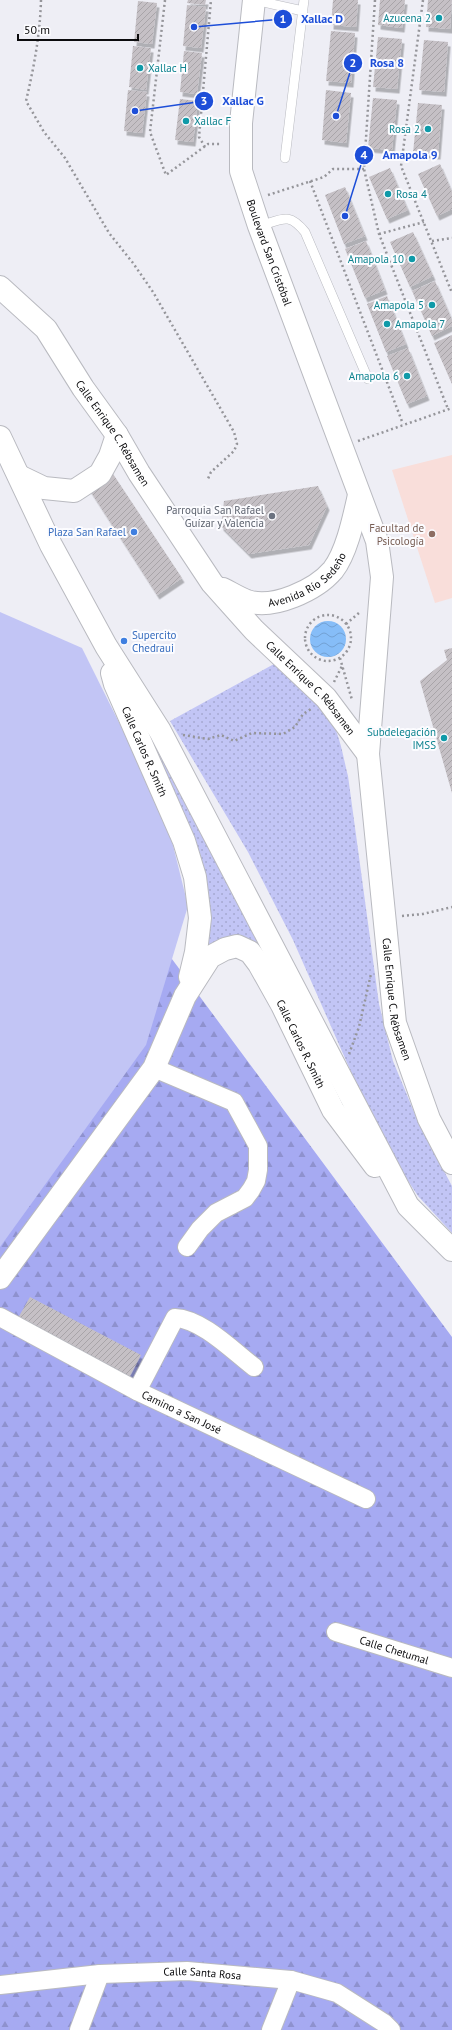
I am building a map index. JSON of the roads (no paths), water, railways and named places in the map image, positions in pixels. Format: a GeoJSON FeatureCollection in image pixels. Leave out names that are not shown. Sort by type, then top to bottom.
{"type":"FeatureCollection","features":[{"type":"Feature","properties":{"kind":"street","name":"Boulevard San Cristóbal"},"geometry":{"type":"LineString","coordinates":[[254,0],[241,123],[241,171],[259,226],[377,541],[382,577],[368,754]]}},
{"type":"Feature","properties":{"kind":"street","name":"Calle Enrique C. Rébsamen"},"geometry":{"type":"LineString","coordinates":[[0,287],[9,306],[46,329],[83,388],[117,436],[191,558],[254,630],[326,698],[368,754],[395,1023],[429,1119],[452,1163]]}},
{"type":"Feature","properties":{"kind":"street"},"geometry":{"type":"LineString","coordinates":[[19,476],[44,488],[74,490],[100,474],[110,456],[117,436]]}},
{"type":"Feature","properties":{"kind":"street"},"geometry":{"type":"LineString","coordinates":[[2,447],[19,476],[51,545],[106,646],[160,731],[408,1206],[452,1250]]}},
{"type":"Feature","properties":{"kind":"street","name":"Avenida Río Sedeño"},"geometry":{"type":"LineString","coordinates":[[212,583],[248,602],[264,603],[281,601],[308,590],[333,570],[349,537],[359,495]]}},
{"type":"Feature","properties":{"kind":"street","name":"Calle Carlos R. Smith"},"geometry":{"type":"LineString","coordinates":[[0,1278],[154,1068],[184,996],[196,952],[200,918],[194,877],[184,841],[115,684],[106,646]]}},
{"type":"Feature","properties":{"kind":"street","name":"Calle Carlos R. Smith"},"geometry":{"type":"LineString","coordinates":[[184,996],[210,957],[225,949],[237,946],[250,952],[259,964],[282,1005],[333,1110],[408,1206]]}},
{"type":"Feature","properties":{"kind":"street"},"geometry":{"type":"LineString","coordinates":[[154,1068],[234,1102],[258,1146],[258,1170],[256,1181],[252,1190],[245,1198],[216,1213],[200,1229],[187,1248]]}},
{"type":"Feature","properties":{"kind":"street","name":"Camino a San José"},"geometry":{"type":"LineString","coordinates":[[0,1317],[137,1391],[366,1499]]}},
{"type":"Feature","properties":{"kind":"street"},"geometry":{"type":"LineString","coordinates":[[137,1391],[175,1318],[186,1318],[211,1334],[254,1367]]}},
{"type":"Feature","properties":{"kind":"street","name":"Calle Chetumal"},"geometry":{"type":"LineString","coordinates":[[336,1632],[452,1668]]}},
{"type":"Feature","properties":{"kind":"street","name":"Calle Santa Rosa"},"geometry":{"type":"LineString","coordinates":[[0,1985],[100,1974],[187,1971],[291,1980],[337,1993],[384,2023],[391,2030]]}},
{"type":"Feature","properties":{"kind":"street"},"geometry":{"type":"LineString","coordinates":[[80,2030],[100,1974]]}},
{"type":"Feature","properties":{"kind":"street"},"geometry":{"type":"LineString","coordinates":[[271,2030],[291,1980]]}},
{"type":"Feature","properties":{"kind":"lane"},"geometry":{"type":"LineString","coordinates":[[254,0],[303,11]]}},
{"type":"Feature","properties":{"kind":"lane"},"geometry":{"type":"LineString","coordinates":[[285,158],[304,0]]}},
{"type":"Feature","properties":{"kind":"lane"},"geometry":{"type":"LineString","coordinates":[[259,226],[288,218],[295,220],[305,232],[368,379]]}},
{"type":"Feature","properties":{"kind":"water"},"geometry":{"type":"Polygon","coordinates":[[[332,621],[341,626],[345,632],[345,646],[341,652],[332,657],[324,657],[315,652],[311,646],[310,635],[315,626],[321,622],[332,621]]]}},
{"type":"Feature","properties":{"kind":"place","name":"Azucena 2"},"geometry":{"type":"Point","coordinates":[439,18]}},
{"type":"Feature","properties":{"kind":"place","name":"Xallac D"},"geometry":{"type":"Point","coordinates":[194,27]}},
{"type":"Feature","properties":{"kind":"place","name":"Xallac H"},"geometry":{"type":"Point","coordinates":[140,68]}},
{"type":"Feature","properties":{"kind":"place","name":"Xallac G"},"geometry":{"type":"Point","coordinates":[135,111]}},
{"type":"Feature","properties":{"kind":"place","name":"Rosa 8"},"geometry":{"type":"Point","coordinates":[336,116]}},
{"type":"Feature","properties":{"kind":"place","name":"Xallac F"},"geometry":{"type":"Point","coordinates":[186,121]}},
{"type":"Feature","properties":{"kind":"place","name":"Rosa 2"},"geometry":{"type":"Point","coordinates":[428,129]}},
{"type":"Feature","properties":{"kind":"place","name":"Rosa 4"},"geometry":{"type":"Point","coordinates":[388,194]}},
{"type":"Feature","properties":{"kind":"place","name":"Amapola 9"},"geometry":{"type":"Point","coordinates":[345,216]}},
{"type":"Feature","properties":{"kind":"place","name":"Amapola 10"},"geometry":{"type":"Point","coordinates":[412,259]}},
{"type":"Feature","properties":{"kind":"place","name":"Amapola 5"},"geometry":{"type":"Point","coordinates":[432,305]}},
{"type":"Feature","properties":{"kind":"place","name":"Amapola 7"},"geometry":{"type":"Point","coordinates":[387,324]}},
{"type":"Feature","properties":{"kind":"place","name":"Amapola 6"},"geometry":{"type":"Point","coordinates":[407,376]}},
{"type":"Feature","properties":{"kind":"place","name":"Parroquia San Rafael Guízar y Valencia"},"geometry":{"type":"Point","coordinates":[272,516]}},
{"type":"Feature","properties":{"kind":"place","name":"Plaza San Rafael"},"geometry":{"type":"Point","coordinates":[134,532]}},
{"type":"Feature","properties":{"kind":"place","name":"Facultad de Psicología"},"geometry":{"type":"Point","coordinates":[432,534]}},
{"type":"Feature","properties":{"kind":"place","name":"Supercito Chedraui"},"geometry":{"type":"Point","coordinates":[124,641]}},
{"type":"Feature","properties":{"kind":"place","name":"Subdelegación IMSS"},"geometry":{"type":"Point","coordinates":[444,738]}}]}
